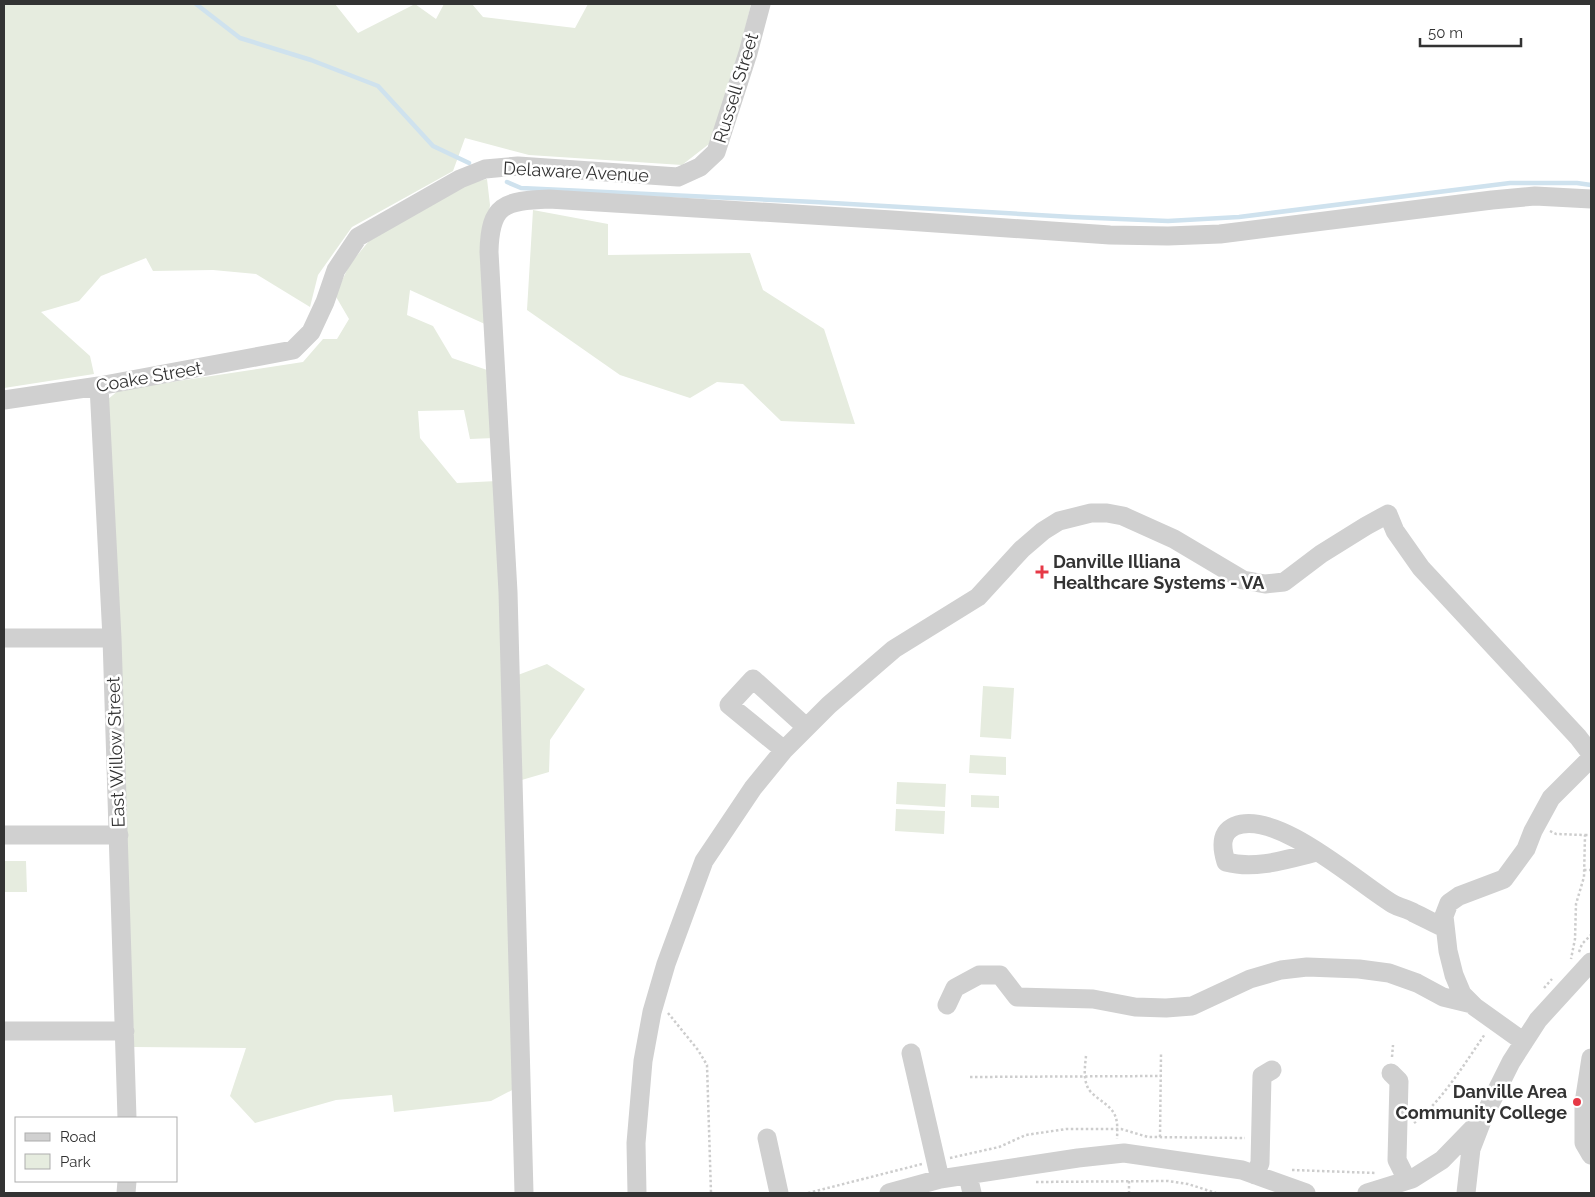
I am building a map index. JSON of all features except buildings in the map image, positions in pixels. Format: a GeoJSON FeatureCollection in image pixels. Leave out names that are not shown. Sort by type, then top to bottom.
{"type":"FeatureCollection","features":[{"type":"Feature","properties":{"kind":"street","name":"Russell Street"},"geometry":{"type":"LineString","coordinates":[[700,167],[716,152],[748,53],[761,4]]}},
{"type":"Feature","properties":{"kind":"street","name":"Delaware Avenue"},"geometry":{"type":"LineString","coordinates":[[293,350],[310,332],[325,302],[336,270],[358,237],[460,178],[485,169],[518,166],[678,177],[700,167]]}},
{"type":"Feature","properties":{"kind":"street"},"geometry":{"type":"LineString","coordinates":[[524,1193],[508,592],[489,252],[489,232],[493,218],[504,207],[520,200],[549,199],[1110,235],[1168,236],[1220,234],[1535,196],[1591,199]]}},
{"type":"Feature","properties":{"kind":"street","name":"Coake Street"},"geometry":{"type":"LineString","coordinates":[[4,400],[99,386],[293,350]]}},
{"type":"Feature","properties":{"kind":"street","name":"East Willow Street"},"geometry":{"type":"LineString","coordinates":[[99,386],[112,638],[127,1117]]}},
{"type":"Feature","properties":{"kind":"street"},"geometry":{"type":"LineString","coordinates":[[637,1193],[636,1143],[643,1061],[652,1012],[666,964],[704,861],[753,788],[784,750],[806,727],[894,649],[978,597],[1022,549],[1043,531],[1059,521],[1091,513],[1123,516],[1174,539],[1243,580],[1265,584],[1284,582],[1321,554],[1388,514],[1395,531],[1421,568],[1578,737],[1591,754]]}},
{"type":"Feature","properties":{"kind":"street"},"geometry":{"type":"LineString","coordinates":[[4,638],[112,638]]}},
{"type":"Feature","properties":{"kind":"street"},"geometry":{"type":"LineString","coordinates":[[784,750],[729,706],[754,679],[806,727]]}},
{"type":"Feature","properties":{"kind":"street"},"geometry":{"type":"LineString","coordinates":[[1524,1042],[1472,1004],[1462,994],[1454,975],[1448,952],[1444,916],[1448,904],[1459,896],[1504,879],[1526,849],[1551,798],[1591,758]]}},
{"type":"Feature","properties":{"kind":"street"},"geometry":{"type":"LineString","coordinates":[[4,835],[119,836]]}},
{"type":"Feature","properties":{"kind":"street"},"geometry":{"type":"LineString","coordinates":[[1318,852],[1394,904],[1445,928]]}},
{"type":"Feature","properties":{"kind":"street"},"geometry":{"type":"LineString","coordinates":[[1466,1193],[1471,1150],[1483,1118],[1511,1062],[1538,1020],[1591,962]]}},
{"type":"Feature","properties":{"kind":"street"},"geometry":{"type":"LineString","coordinates":[[947,1005],[955,988],[979,975],[1000,975],[1017,997],[1093,999],[1135,1007],[1166,1008],[1192,1006],[1250,979],[1282,970],[1307,967],[1359,969],[1388,973],[1417,982],[1443,997],[1472,1004]]}},
{"type":"Feature","properties":{"kind":"street"},"geometry":{"type":"LineString","coordinates":[[4,1031],[125,1031]]}},
{"type":"Feature","properties":{"kind":"street"},"geometry":{"type":"LineString","coordinates":[[910,1053],[940,1179]]}},
{"type":"Feature","properties":{"kind":"street"},"geometry":{"type":"LineString","coordinates":[[1591,1058],[1584,1103],[1584,1143],[1591,1156]]}},
{"type":"Feature","properties":{"kind":"street"},"geometry":{"type":"LineString","coordinates":[[1255,1175],[1260,1163],[1262,1076],[1272,1070]]}},
{"type":"Feature","properties":{"kind":"street"},"geometry":{"type":"LineString","coordinates":[[1391,1073],[1399,1081],[1397,1160],[1407,1180]]}},
{"type":"Feature","properties":{"kind":"street"},"geometry":{"type":"LineString","coordinates":[[1366,1193],[1407,1180],[1442,1160],[1483,1118]]}},
{"type":"Feature","properties":{"kind":"street"},"geometry":{"type":"LineString","coordinates":[[767,1138],[779,1193]]}},
{"type":"Feature","properties":{"kind":"street"},"geometry":{"type":"LineString","coordinates":[[898,1192],[940,1179],[970,1185],[1078,1158],[1124,1153],[1242,1170],[1306,1193]]}},
{"type":"Feature","properties":{"kind":"path"},"geometry":{"type":"LineString","coordinates":[[1537,824],[1556,834],[1591,835]]}},
{"type":"Feature","properties":{"kind":"path"},"geometry":{"type":"LineString","coordinates":[[1585,835],[1584,877],[1576,904],[1575,939],[1571,961],[1578,953],[1582,944],[1591,935]]}},
{"type":"Feature","properties":{"kind":"path"},"geometry":{"type":"LineString","coordinates":[[1584,870],[1591,870]]}},
{"type":"Feature","properties":{"kind":"path"},"geometry":{"type":"LineString","coordinates":[[1542,990],[1554,977]]}},
{"type":"Feature","properties":{"kind":"path"},"geometry":{"type":"LineString","coordinates":[[665,1008],[707,1065],[711,1193]]}},
{"type":"Feature","properties":{"kind":"path"},"geometry":{"type":"LineString","coordinates":[[1409,1128],[1422,1118],[1439,1097],[1485,1033]]}},
{"type":"Feature","properties":{"kind":"path"},"geometry":{"type":"LineString","coordinates":[[1160,1137],[1161,1054]]}},
{"type":"Feature","properties":{"kind":"path"},"geometry":{"type":"LineString","coordinates":[[1086,1056],[1085,1076],[1087,1086],[1090,1091],[1115,1113],[1118,1124],[1117,1143]]}},
{"type":"Feature","properties":{"kind":"path"},"geometry":{"type":"LineString","coordinates":[[970,1077],[1161,1076]]}},
{"type":"Feature","properties":{"kind":"path"},"geometry":{"type":"LineString","coordinates":[[808,1193],[928,1163]]}},
{"type":"Feature","properties":{"kind":"path"},"geometry":{"type":"LineString","coordinates":[[1286,1170],[1378,1173]]}},
{"type":"Feature","properties":{"kind":"path"},"geometry":{"type":"LineString","coordinates":[[1129,1181],[1129,1193]]}},
{"type":"Feature","properties":{"kind":"path"},"geometry":{"type":"LineString","coordinates":[[1031,1182],[1168,1181],[1188,1184],[1216,1193]]}},
{"type":"Feature","properties":{"kind":"green space"},"geometry":{"type":"Polygon","coordinates":[[[4,4],[335,4],[358,33],[415,4],[436,19],[444,4],[472,4],[483,17],[575,28],[588,4],[751,4],[735,72],[709,144],[682,165],[529,155],[465,138],[453,171],[352,227],[318,275],[310,307],[256,274],[213,270],[153,271],[146,258],[101,276],[79,301],[41,312],[90,356],[94,374],[4,388],[4,4]]]}},
{"type":"Feature","properties":{"kind":"green space"},"geometry":{"type":"Polygon","coordinates":[[[487,179],[490,205],[486,236],[487,325],[410,290],[407,315],[433,326],[452,358],[490,371],[494,438],[470,439],[464,410],[418,411],[420,438],[457,483],[497,481],[507,679],[547,664],[585,689],[550,740],[549,772],[508,784],[516,1088],[491,1101],[394,1112],[392,1095],[336,1100],[255,1123],[230,1096],[246,1048],[134,1047],[107,400],[119,390],[303,362],[323,339],[337,339],[349,319],[335,295],[350,264],[369,241],[454,187],[487,179]]]}},
{"type":"Feature","properties":{"kind":"green space"},"geometry":{"type":"Polygon","coordinates":[[[533,210],[608,224],[608,255],[750,253],[763,290],[824,329],[855,424],[781,421],[743,384],[717,382],[690,398],[620,375],[527,310],[533,210]]]}},
{"type":"Feature","properties":{"kind":"green space"},"geometry":{"type":"Polygon","coordinates":[[[983,686],[1014,688],[1011,739],[980,737],[983,686]]]}},
{"type":"Feature","properties":{"kind":"green space"},"geometry":{"type":"Polygon","coordinates":[[[970,755],[1006,757],[1006,775],[969,773],[970,755]]]}},
{"type":"Feature","properties":{"kind":"green space"},"geometry":{"type":"Polygon","coordinates":[[[897,782],[946,784],[945,807],[896,804],[897,782]]]}},
{"type":"Feature","properties":{"kind":"green space"},"geometry":{"type":"Polygon","coordinates":[[[971,795],[999,796],[999,808],[971,807],[971,795]]]}},
{"type":"Feature","properties":{"kind":"green space"},"geometry":{"type":"Polygon","coordinates":[[[896,809],[945,811],[944,834],[895,831],[896,809]]]}},
{"type":"Feature","properties":{"kind":"green space"},"geometry":{"type":"Polygon","coordinates":[[[4,861],[26,861],[27,892],[4,892],[4,861]]]}},
{"type":"Feature","properties":{"kind":"waterway"},"geometry":{"type":"LineString","coordinates":[[196,4],[240,38],[311,60],[378,86],[433,146],[469,163]]}},
{"type":"Feature","properties":{"kind":"waterway"},"geometry":{"type":"LineString","coordinates":[[507,182],[521,188],[1168,221],[1239,217],[1510,183],[1577,183],[1591,185]]}},
{"type":"Feature","properties":{"kind":"place","name":"Danville Illiana Healthcare Systems - VA"},"geometry":{"type":"Point","coordinates":[1042,572]}},
{"type":"Feature","properties":{"kind":"place","name":"Danville Area Community College"},"geometry":{"type":"Point","coordinates":[1577,1102]}}]}
